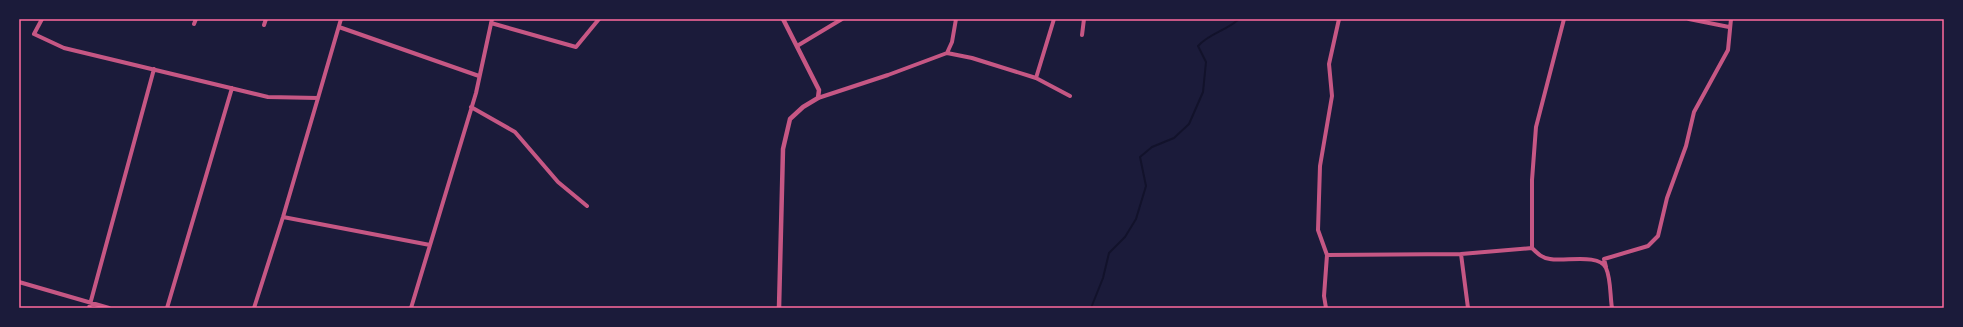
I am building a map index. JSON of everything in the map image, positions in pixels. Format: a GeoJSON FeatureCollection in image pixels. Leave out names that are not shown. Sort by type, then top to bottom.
{"type":"FeatureCollection","features":[{"type":"Feature","properties":{"kind":"street"},"geometry":{"type":"LineString","coordinates":[[42,19],[34,34],[64,48],[268,97],[318,98]]}},
{"type":"Feature","properties":{"kind":"street"},"geometry":{"type":"LineString","coordinates":[[194,24],[196,19]]}},
{"type":"Feature","properties":{"kind":"street"},"geometry":{"type":"LineString","coordinates":[[264,25],[266,19]]}},
{"type":"Feature","properties":{"kind":"street"},"geometry":{"type":"LineString","coordinates":[[254,308],[283,217],[341,19]]}},
{"type":"Feature","properties":{"kind":"street"},"geometry":{"type":"LineString","coordinates":[[410,308],[471,107],[492,21],[576,47],[599,19]]}},
{"type":"Feature","properties":{"kind":"street"},"geometry":{"type":"LineString","coordinates":[[783,19],[817,83],[819,90],[818,98]]}},
{"type":"Feature","properties":{"kind":"street"},"geometry":{"type":"LineString","coordinates":[[797,46],[842,19]]}},
{"type":"Feature","properties":{"kind":"street"},"geometry":{"type":"LineString","coordinates":[[947,53],[952,42],[956,19]]}},
{"type":"Feature","properties":{"kind":"street"},"geometry":{"type":"LineString","coordinates":[[1036,78],[1054,19]]}},
{"type":"Feature","properties":{"kind":"street"},"geometry":{"type":"LineString","coordinates":[[1082,35],[1084,19]]}},
{"type":"Feature","properties":{"kind":"street"},"geometry":{"type":"LineString","coordinates":[[1326,308],[1324,296],[1327,255],[1318,230],[1320,166],[1332,96],[1329,64],[1339,19]]}},
{"type":"Feature","properties":{"kind":"street"},"geometry":{"type":"LineString","coordinates":[[1564,19],[1536,127],[1532,180],[1532,248],[1540,256],[1551,260],[1592,260],[1600,262],[1606,268]]}},
{"type":"Feature","properties":{"kind":"street"},"geometry":{"type":"LineString","coordinates":[[1689,19],[1729,27]]}},
{"type":"Feature","properties":{"kind":"street"},"geometry":{"type":"LineString","coordinates":[[1612,308],[1604,259],[1648,246],[1658,236],[1667,198],[1686,146],[1694,112],[1728,50],[1729,27],[1731,19]]}},
{"type":"Feature","properties":{"kind":"street"},"geometry":{"type":"LineString","coordinates":[[339,26],[479,76]]}},
{"type":"Feature","properties":{"kind":"street"},"geometry":{"type":"LineString","coordinates":[[779,308],[783,150],[790,119],[803,107],[818,98],[888,75],[947,53],[972,58],[1036,78],[1070,96]]}},
{"type":"Feature","properties":{"kind":"street"},"geometry":{"type":"LineString","coordinates":[[89,308],[154,70]]}},
{"type":"Feature","properties":{"kind":"street"},"geometry":{"type":"LineString","coordinates":[[168,308],[232,88]]}},
{"type":"Feature","properties":{"kind":"street"},"geometry":{"type":"LineString","coordinates":[[471,107],[515,132],[558,182],[587,206]]}},
{"type":"Feature","properties":{"kind":"street"},"geometry":{"type":"LineString","coordinates":[[283,217],[430,245]]}},
{"type":"Feature","properties":{"kind":"street"},"geometry":{"type":"LineString","coordinates":[[1327,255],[1462,254],[1532,248]]}},
{"type":"Feature","properties":{"kind":"street"},"geometry":{"type":"LineString","coordinates":[[1462,254],[1468,308]]}},
{"type":"Feature","properties":{"kind":"street"},"geometry":{"type":"LineString","coordinates":[[19,282],[109,308]]}},
{"type":"Feature","properties":{"kind":"waterway"},"geometry":{"type":"LineString","coordinates":[[1091,308],[1103,278],[1109,253],[1125,237],[1136,219],[1146,186],[1140,157],[1152,147],[1174,138],[1189,124],[1203,92],[1206,62],[1198,46],[1239,19]]}}]}
